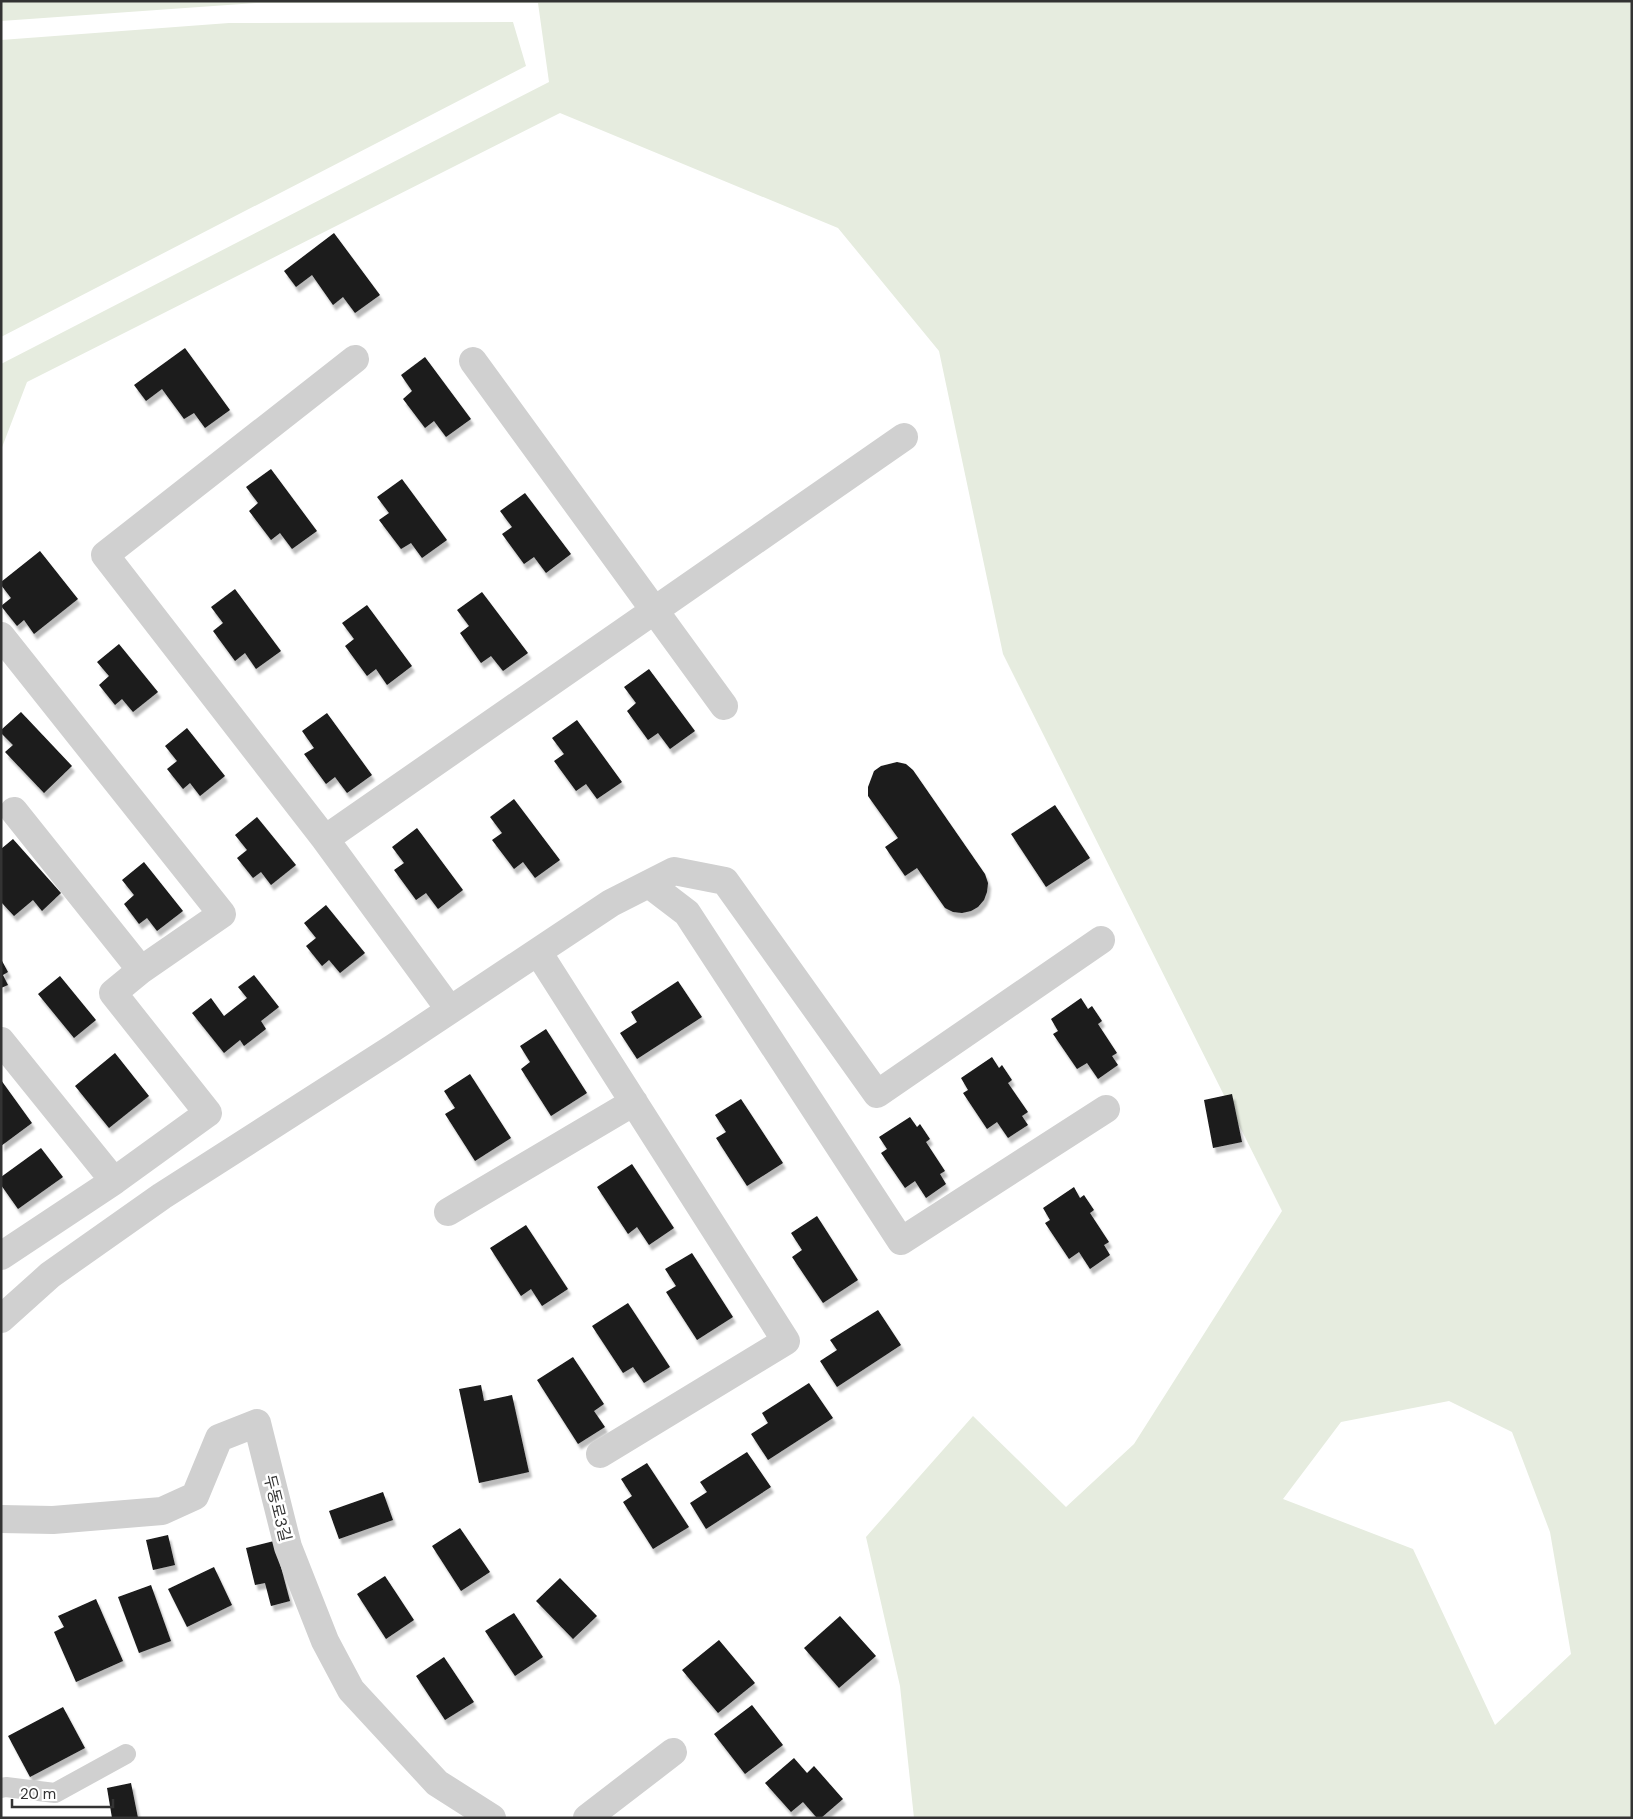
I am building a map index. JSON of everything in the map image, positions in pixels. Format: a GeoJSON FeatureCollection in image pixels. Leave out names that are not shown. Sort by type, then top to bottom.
{"type":"FeatureCollection","features":[{"type":"Feature","properties":{"kind":"street"},"geometry":{"type":"LineString","coordinates":[[355,359],[105,555],[326,839],[450,1010]]}},
{"type":"Feature","properties":{"kind":"street"},"geometry":{"type":"LineString","coordinates":[[473,361],[724,706]]}},
{"type":"Feature","properties":{"kind":"street"},"geometry":{"type":"LineString","coordinates":[[326,839],[904,437]]}},
{"type":"Feature","properties":{"kind":"street"},"geometry":{"type":"LineString","coordinates":[[1,636],[222,914],[141,970],[113,993],[208,1113],[114,1181],[1,1256]]}},
{"type":"Feature","properties":{"kind":"street"},"geometry":{"type":"LineString","coordinates":[[14,811],[141,970]]}},
{"type":"Feature","properties":{"kind":"street"},"geometry":{"type":"LineString","coordinates":[[1,1319],[50,1275],[162,1196],[450,1010],[611,903],[674,872],[725,881],[877,1094],[1101,940]]}},
{"type":"Feature","properties":{"kind":"street"},"geometry":{"type":"LineString","coordinates":[[649,884],[687,913],[901,1241],[1106,1109]]}},
{"type":"Feature","properties":{"kind":"street"},"geometry":{"type":"LineString","coordinates":[[538,952],[786,1341],[600,1454]]}},
{"type":"Feature","properties":{"kind":"street"},"geometry":{"type":"LineString","coordinates":[[1,1041],[114,1181]]}},
{"type":"Feature","properties":{"kind":"street"},"geometry":{"type":"LineString","coordinates":[[448,1212],[634,1102]]}},
{"type":"Feature","properties":{"kind":"street","name":"두동로3길"},"geometry":{"type":"LineString","coordinates":[[1,1519],[53,1520],[162,1511],[195,1496],[219,1438],[257,1423],[288,1548],[325,1641],[350,1690],[437,1783],[492,1818]]}},
{"type":"Feature","properties":{"kind":"street"},"geometry":{"type":"LineString","coordinates":[[588,1818],[673,1752]]}},
{"type":"Feature","properties":{"kind":"lane"},"geometry":{"type":"LineString","coordinates":[[1,1788],[56,1793],[126,1754]]}},
{"type":"Feature","properties":{"kind":"shaded area"},"geometry":{"type":"Polygon","coordinates":[[[1,1],[1632,1],[1632,1818],[914,1818],[900,1686],[866,1537],[973,1416],[1066,1507],[1134,1444],[1282,1211],[1003,654],[939,351],[838,228],[560,113],[27,382],[1,450],[1,364],[549,82],[538,3],[256,3],[1,21],[1,1]],[[1449,1401],[1341,1422],[1283,1499],[1413,1549],[1495,1725],[1571,1654],[1550,1532],[1512,1432],[1449,1401]]]}},
{"type":"Feature","properties":{"kind":"shaded area"},"geometry":{"type":"Polygon","coordinates":[[[513,22],[526,66],[1,337],[1,40],[229,23],[513,22]]]}},
{"type":"Feature","properties":{"kind":"building"},"geometry":{"type":"Polygon","coordinates":[[[334,233],[380,295],[355,313],[343,297],[333,305],[312,275],[296,287],[284,271],[334,233]]]}},
{"type":"Feature","properties":{"kind":"building"},"geometry":{"type":"Polygon","coordinates":[[[185,348],[230,410],[205,428],[194,413],[184,419],[162,389],[146,401],[134,385],[185,348]]]}},
{"type":"Feature","properties":{"kind":"building"},"geometry":{"type":"Polygon","coordinates":[[[425,357],[471,419],[446,437],[434,421],[425,428],[403,399],[412,391],[401,375],[425,357]]]}},
{"type":"Feature","properties":{"kind":"building"},"geometry":{"type":"Polygon","coordinates":[[[271,469],[317,531],[292,549],[280,533],[271,540],[249,511],[258,503],[246,487],[271,469]]]}},
{"type":"Feature","properties":{"kind":"building"},"geometry":{"type":"Polygon","coordinates":[[[402,479],[447,540],[422,558],[411,543],[401,549],[379,520],[389,513],[377,497],[402,479]]]}},
{"type":"Feature","properties":{"kind":"building"},"geometry":{"type":"Polygon","coordinates":[[[525,493],[571,554],[546,573],[534,557],[524,564],[502,534],[512,527],[500,511],[525,493]]]}},
{"type":"Feature","properties":{"kind":"building"},"geometry":{"type":"Polygon","coordinates":[[[40,551],[78,599],[34,634],[24,620],[17,626],[1,606],[11,598],[1,585],[1,582],[40,551]]]}},
{"type":"Feature","properties":{"kind":"building"},"geometry":{"type":"Polygon","coordinates":[[[235,589],[281,651],[256,669],[245,653],[235,661],[213,631],[223,623],[211,607],[235,589]]]}},
{"type":"Feature","properties":{"kind":"building"},"geometry":{"type":"Polygon","coordinates":[[[482,592],[528,653],[503,671],[491,656],[481,663],[460,633],[469,626],[457,610],[482,592]]]}},
{"type":"Feature","properties":{"kind":"building"},"geometry":{"type":"Polygon","coordinates":[[[367,605],[412,666],[387,685],[376,669],[367,676],[345,646],[354,639],[342,623],[367,605]]]}},
{"type":"Feature","properties":{"kind":"building"},"geometry":{"type":"Polygon","coordinates":[[[119,644],[158,692],[133,712],[122,699],[115,705],[99,685],[109,676],[97,662],[119,644]]]}},
{"type":"Feature","properties":{"kind":"building"},"geometry":{"type":"Polygon","coordinates":[[[649,669],[695,731],[670,749],[658,733],[648,740],[627,711],[636,703],[624,687],[649,669]]]}},
{"type":"Feature","properties":{"kind":"building"},"geometry":{"type":"Polygon","coordinates":[[[21,712],[72,766],[44,793],[5,752],[13,745],[1,733],[1,730],[21,712]]]}},
{"type":"Feature","properties":{"kind":"building"},"geometry":{"type":"Polygon","coordinates":[[[327,713],[372,775],[347,793],[335,777],[326,784],[304,754],[314,748],[302,731],[327,713]]]}},
{"type":"Feature","properties":{"kind":"building"},"geometry":{"type":"Polygon","coordinates":[[[577,720],[622,782],[597,799],[586,784],[576,791],[554,761],[564,754],[552,738],[577,720]]]}},
{"type":"Feature","properties":{"kind":"building"},"geometry":{"type":"Polygon","coordinates":[[[187,728],[225,776],[200,796],[190,783],[183,789],[167,769],[177,761],[165,746],[187,728]]]}},
{"type":"Feature","properties":{"kind":"building"},"geometry":{"type":"Polygon","coordinates":[[[897,762],[906,764],[913,770],[985,874],[988,883],[984,900],[971,911],[953,912],[945,908],[917,868],[905,876],[885,847],[898,838],[868,796],[868,787],[874,771],[881,766],[897,762]]]}},
{"type":"Feature","properties":{"kind":"building"},"geometry":{"type":"Polygon","coordinates":[[[514,799],[560,860],[535,878],[523,862],[514,869],[492,840],[502,833],[490,817],[514,799]]]}},
{"type":"Feature","properties":{"kind":"building"},"geometry":{"type":"Polygon","coordinates":[[[1055,805],[1090,858],[1046,887],[1011,834],[1055,805]]]}},
{"type":"Feature","properties":{"kind":"building"},"geometry":{"type":"Polygon","coordinates":[[[257,817],[296,865],[271,885],[261,872],[253,878],[237,858],[247,850],[235,835],[257,817]]]}},
{"type":"Feature","properties":{"kind":"building"},"geometry":{"type":"Polygon","coordinates":[[[417,828],[463,890],[438,909],[426,893],[416,900],[394,870],[404,863],[392,847],[417,828]]]}},
{"type":"Feature","properties":{"kind":"building"},"geometry":{"type":"Polygon","coordinates":[[[13,839],[61,893],[42,911],[33,900],[14,916],[1,902],[1,849],[13,839]]]}},
{"type":"Feature","properties":{"kind":"building"},"geometry":{"type":"Polygon","coordinates":[[[144,862],[183,911],[157,931],[147,918],[139,924],[124,904],[134,895],[122,880],[144,862]]]}},
{"type":"Feature","properties":{"kind":"building"},"geometry":{"type":"Polygon","coordinates":[[[326,905],[365,953],[340,973],[329,960],[322,966],[306,946],[316,938],[304,923],[326,905]]]}},
{"type":"Feature","properties":{"kind":"building"},"geometry":{"type":"Polygon","coordinates":[[[1,959],[8,972],[3,975],[8,985],[1,988],[1,959]]]}},
{"type":"Feature","properties":{"kind":"building"},"geometry":{"type":"Polygon","coordinates":[[[254,975],[279,1007],[261,1021],[266,1029],[244,1046],[240,1040],[224,1053],[192,1013],[211,998],[224,1016],[247,998],[238,987],[254,975]]]}},
{"type":"Feature","properties":{"kind":"building"},"geometry":{"type":"Polygon","coordinates":[[[60,976],[96,1020],[74,1038],[38,994],[60,976]]]}},
{"type":"Feature","properties":{"kind":"building"},"geometry":{"type":"Polygon","coordinates":[[[678,981],[702,1017],[637,1059],[620,1033],[637,1022],[631,1012],[678,981]]]}},
{"type":"Feature","properties":{"kind":"building"},"geometry":{"type":"Polygon","coordinates":[[[1081,998],[1088,1009],[1092,1006],[1102,1021],[1098,1024],[1117,1053],[1112,1056],[1118,1065],[1098,1079],[1087,1063],[1077,1069],[1053,1034],[1058,1031],[1051,1019],[1081,998]]]}},
{"type":"Feature","properties":{"kind":"building"},"geometry":{"type":"Polygon","coordinates":[[[546,1029],[587,1093],[551,1116],[521,1069],[530,1062],[520,1046],[546,1029]]]}},
{"type":"Feature","properties":{"kind":"building"},"geometry":{"type":"Polygon","coordinates":[[[115,1053],[149,1096],[109,1128],[75,1086],[115,1053]]]}},
{"type":"Feature","properties":{"kind":"building"},"geometry":{"type":"Polygon","coordinates":[[[992,1057],[999,1068],[1002,1065],[1012,1080],[1008,1083],[1028,1112],[1022,1116],[1028,1125],[1008,1138],[997,1122],[987,1129],[963,1093],[968,1090],[961,1078],[992,1057]]]}},
{"type":"Feature","properties":{"kind":"building"},"geometry":{"type":"Polygon","coordinates":[[[470,1074],[511,1138],[475,1161],[445,1114],[455,1108],[444,1091],[470,1074]]]}},
{"type":"Feature","properties":{"kind":"building"},"geometry":{"type":"Polygon","coordinates":[[[1,1080],[32,1123],[1,1146],[1,1080]]]}},
{"type":"Feature","properties":{"kind":"building"},"geometry":{"type":"Polygon","coordinates":[[[1232,1094],[1242,1142],[1213,1148],[1204,1100],[1232,1094]]]}},
{"type":"Feature","properties":{"kind":"building"},"geometry":{"type":"Polygon","coordinates":[[[741,1099],[783,1163],[747,1186],[716,1138],[726,1132],[715,1115],[741,1099]]]}},
{"type":"Feature","properties":{"kind":"building"},"geometry":{"type":"Polygon","coordinates":[[[910,1117],[917,1127],[920,1124],[930,1139],[926,1142],[945,1171],[940,1174],[946,1184],[926,1198],[915,1181],[905,1188],[881,1153],[887,1149],[879,1137],[910,1117]]]}},
{"type":"Feature","properties":{"kind":"building"},"geometry":{"type":"Polygon","coordinates":[[[41,1148],[63,1177],[18,1209],[1,1185],[1,1177],[41,1148]]]}},
{"type":"Feature","properties":{"kind":"building"},"geometry":{"type":"Polygon","coordinates":[[[632,1164],[674,1228],[649,1245],[637,1227],[628,1234],[597,1187],[632,1164]]]}},
{"type":"Feature","properties":{"kind":"building"},"geometry":{"type":"Polygon","coordinates":[[[1074,1187],[1080,1198],[1084,1195],[1094,1210],[1090,1213],[1109,1242],[1104,1245],[1110,1255],[1090,1269],[1079,1252],[1069,1259],[1045,1223],[1050,1220],[1043,1208],[1074,1187]]]}},
{"type":"Feature","properties":{"kind":"building"},"geometry":{"type":"Polygon","coordinates":[[[817,1216],[858,1280],[823,1303],[792,1257],[802,1250],[791,1233],[817,1216]]]}},
{"type":"Feature","properties":{"kind":"building"},"geometry":{"type":"Polygon","coordinates":[[[526,1225],[568,1289],[542,1306],[531,1289],[521,1296],[490,1248],[526,1225]]]}},
{"type":"Feature","properties":{"kind":"building"},"geometry":{"type":"Polygon","coordinates":[[[692,1253],[733,1317],[697,1340],[666,1292],[676,1286],[665,1269],[692,1253]]]}},
{"type":"Feature","properties":{"kind":"building"},"geometry":{"type":"Polygon","coordinates":[[[628,1303],[670,1367],[644,1383],[633,1367],[623,1373],[592,1326],[628,1303]]]}},
{"type":"Feature","properties":{"kind":"building"},"geometry":{"type":"Polygon","coordinates":[[[878,1310],[901,1345],[837,1387],[820,1361],[837,1350],[830,1340],[878,1310]]]}},
{"type":"Feature","properties":{"kind":"building"},"geometry":{"type":"Polygon","coordinates":[[[573,1357],[604,1404],[594,1411],[605,1427],[578,1444],[537,1380],[573,1357]]]}},
{"type":"Feature","properties":{"kind":"building"},"geometry":{"type":"Polygon","coordinates":[[[809,1383],[833,1418],[768,1460],[751,1434],[768,1423],[762,1413],[809,1383]]]}},
{"type":"Feature","properties":{"kind":"building"},"geometry":{"type":"Polygon","coordinates":[[[481,1385],[484,1401],[512,1395],[529,1472],[479,1483],[459,1389],[481,1385]]]}},
{"type":"Feature","properties":{"kind":"building"},"geometry":{"type":"Polygon","coordinates":[[[747,1452],[771,1487],[706,1529],[690,1503],[707,1492],[700,1482],[747,1452]]]}},
{"type":"Feature","properties":{"kind":"building"},"geometry":{"type":"Polygon","coordinates":[[[647,1463],[689,1527],[653,1549],[623,1502],[632,1496],[621,1479],[647,1463]]]}},
{"type":"Feature","properties":{"kind":"building"},"geometry":{"type":"Polygon","coordinates":[[[383,1492],[393,1520],[339,1539],[329,1511],[383,1492]]]}},
{"type":"Feature","properties":{"kind":"building"},"geometry":{"type":"Polygon","coordinates":[[[460,1528],[490,1572],[461,1591],[432,1546],[460,1528]]]}},
{"type":"Feature","properties":{"kind":"building"},"geometry":{"type":"Polygon","coordinates":[[[168,1535],[175,1565],[153,1570],[146,1540],[168,1535]]]}},
{"type":"Feature","properties":{"kind":"building"},"geometry":{"type":"Polygon","coordinates":[[[274,1541],[290,1601],[271,1606],[265,1583],[255,1585],[246,1548],[274,1541]]]}},
{"type":"Feature","properties":{"kind":"building"},"geometry":{"type":"Polygon","coordinates":[[[214,1567],[232,1605],[187,1627],[168,1589],[214,1567]]]}},
{"type":"Feature","properties":{"kind":"building"},"geometry":{"type":"Polygon","coordinates":[[[385,1576],[414,1620],[386,1639],[357,1594],[385,1576]]]}},
{"type":"Feature","properties":{"kind":"building"},"geometry":{"type":"Polygon","coordinates":[[[560,1578],[597,1616],[573,1639],[536,1601],[560,1578]]]}},
{"type":"Feature","properties":{"kind":"building"},"geometry":{"type":"Polygon","coordinates":[[[151,1585],[171,1641],[139,1653],[118,1597],[151,1585]]]}},
{"type":"Feature","properties":{"kind":"building"},"geometry":{"type":"Polygon","coordinates":[[[96,1599],[123,1661],[76,1682],[54,1632],[64,1627],[58,1616],[96,1599]]]}},
{"type":"Feature","properties":{"kind":"building"},"geometry":{"type":"Polygon","coordinates":[[[514,1613],[543,1657],[515,1676],[485,1631],[514,1613]]]}},
{"type":"Feature","properties":{"kind":"building"},"geometry":{"type":"Polygon","coordinates":[[[840,1616],[876,1656],[839,1688],[804,1648],[840,1616]]]}},
{"type":"Feature","properties":{"kind":"building"},"geometry":{"type":"Polygon","coordinates":[[[719,1640],[755,1683],[718,1713],[682,1670],[719,1640]]]}},
{"type":"Feature","properties":{"kind":"building"},"geometry":{"type":"Polygon","coordinates":[[[444,1657],[474,1702],[445,1720],[416,1676],[444,1657]]]}},
{"type":"Feature","properties":{"kind":"building"},"geometry":{"type":"Polygon","coordinates":[[[752,1705],[783,1745],[745,1774],[714,1734],[752,1705]]]}},
{"type":"Feature","properties":{"kind":"building"},"geometry":{"type":"Polygon","coordinates":[[[63,1707],[85,1748],[30,1777],[8,1736],[63,1707]]]}},
{"type":"Feature","properties":{"kind":"building"},"geometry":{"type":"Polygon","coordinates":[[[794,1758],[807,1773],[814,1766],[843,1799],[821,1818],[817,1818],[803,1802],[791,1812],[765,1783],[794,1758]]]}},
{"type":"Feature","properties":{"kind":"building"},"geometry":{"type":"Polygon","coordinates":[[[131,1783],[138,1818],[112,1818],[107,1788],[131,1783]]]}}]}
